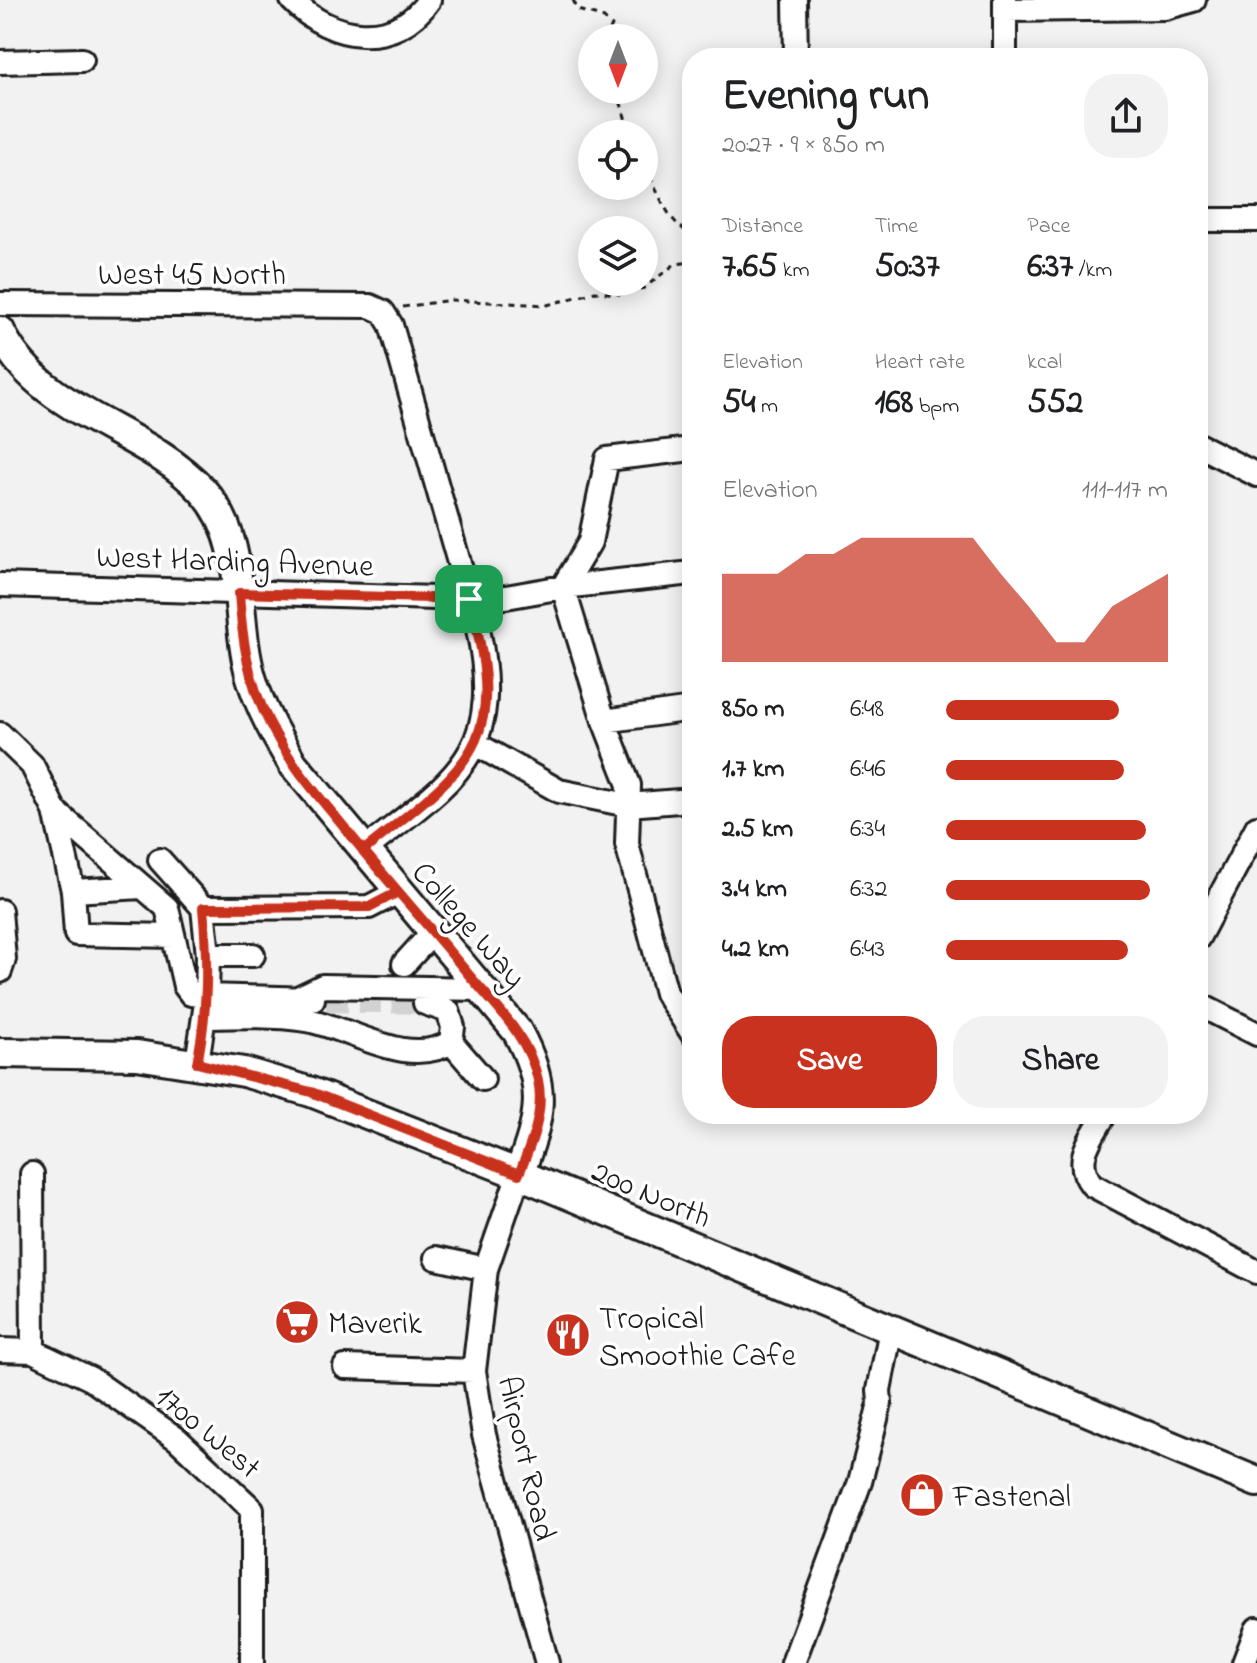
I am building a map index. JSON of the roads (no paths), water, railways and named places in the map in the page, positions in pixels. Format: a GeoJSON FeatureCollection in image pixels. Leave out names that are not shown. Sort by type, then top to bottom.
{"type":"FeatureCollection","features":[{"type":"Feature","properties":{"kind":"main road","name":"College Way"},"geometry":{"type":"LineString","coordinates":[[0,331],[32,375],[58,397],[172,465],[203,492],[224,522],[239,593],[241,631],[250,676],[268,721],[293,764],[517,1031],[531,1056],[539,1082],[540,1107],[519,1174]]}},
{"type":"Feature","properties":{"kind":"main road","name":"200 North"},"geometry":{"type":"LineString","coordinates":[[0,1053],[137,1055],[197,1063],[311,1092],[519,1174],[1257,1482]]}},
{"type":"Feature","properties":{"kind":"street"},"geometry":{"type":"LineString","coordinates":[[292,0],[307,16],[334,28],[366,35],[392,33],[414,20],[429,0]]}},
{"type":"Feature","properties":{"kind":"street"},"geometry":{"type":"LineString","coordinates":[[795,0],[796,48]]}},
{"type":"Feature","properties":{"kind":"street"},"geometry":{"type":"LineString","coordinates":[[1005,48],[1005,5],[1165,8],[1194,0]]}},
{"type":"Feature","properties":{"kind":"street"},"geometry":{"type":"LineString","coordinates":[[0,62],[82,60]]}},
{"type":"Feature","properties":{"kind":"street"},"geometry":{"type":"LineString","coordinates":[[1208,220],[1257,220]]}},
{"type":"Feature","properties":{"kind":"street","name":"West 45 North"},"geometry":{"type":"LineString","coordinates":[[0,304],[370,306],[383,312],[391,325],[469,599]]}},
{"type":"Feature","properties":{"kind":"street"},"geometry":{"type":"LineString","coordinates":[[682,450],[607,459],[590,542],[563,587],[604,721],[629,785],[627,844],[666,993],[682,1018]]}},
{"type":"Feature","properties":{"kind":"street"},"geometry":{"type":"LineString","coordinates":[[1208,450],[1257,475]]}},
{"type":"Feature","properties":{"kind":"street","name":"West Harding Avenue"},"geometry":{"type":"LineString","coordinates":[[0,585],[469,599],[682,574]]}},
{"type":"Feature","properties":{"kind":"street"},"geometry":{"type":"LineString","coordinates":[[363,851],[438,791],[476,744],[486,703],[486,671],[469,599]]}},
{"type":"Feature","properties":{"kind":"street"},"geometry":{"type":"LineString","coordinates":[[604,721],[682,710]]}},
{"type":"Feature","properties":{"kind":"street"},"geometry":{"type":"LineString","coordinates":[[0,734],[32,765],[55,811],[73,891],[76,934],[173,936]]}},
{"type":"Feature","properties":{"kind":"street"},"geometry":{"type":"LineString","coordinates":[[476,744],[559,791],[628,805],[682,801]]}},
{"type":"Feature","properties":{"kind":"street"},"geometry":{"type":"LineString","coordinates":[[55,811],[167,908],[185,986],[207,1007],[299,1019],[387,1047],[440,1049],[451,1042]]}},
{"type":"Feature","properties":{"kind":"street"},"geometry":{"type":"LineString","coordinates":[[1208,919],[1257,827]]}},
{"type":"Feature","properties":{"kind":"street"},"geometry":{"type":"LineString","coordinates":[[160,860],[203,908],[208,955],[207,1007],[197,1063]]}},
{"type":"Feature","properties":{"kind":"street"},"geometry":{"type":"LineString","coordinates":[[73,891],[142,887]]}},
{"type":"Feature","properties":{"kind":"street"},"geometry":{"type":"LineString","coordinates":[[203,908],[369,907],[398,892]]}},
{"type":"Feature","properties":{"kind":"street"},"geometry":{"type":"LineString","coordinates":[[0,911],[4,959],[0,971]]}},
{"type":"Feature","properties":{"kind":"street"},"geometry":{"type":"LineString","coordinates":[[404,964],[433,932]]}},
{"type":"Feature","properties":{"kind":"street"},"geometry":{"type":"LineString","coordinates":[[208,955],[253,955]]}},
{"type":"Feature","properties":{"kind":"street"},"geometry":{"type":"LineString","coordinates":[[300,997],[323,986],[481,989]]}},
{"type":"Feature","properties":{"kind":"street"},"geometry":{"type":"LineString","coordinates":[[207,1007],[300,997],[326,1001]]}},
{"type":"Feature","properties":{"kind":"street"},"geometry":{"type":"LineString","coordinates":[[425,1003],[448,1011],[453,1027],[451,1042],[483,1079]]}},
{"type":"Feature","properties":{"kind":"street"},"geometry":{"type":"LineString","coordinates":[[1208,1009],[1257,1034]]}},
{"type":"Feature","properties":{"kind":"street"},"geometry":{"type":"LineString","coordinates":[[1100,1124],[1081,1158],[1083,1174],[1092,1185],[1257,1272]]}},
{"type":"Feature","properties":{"kind":"street"},"geometry":{"type":"LineString","coordinates":[[32,1174],[33,1351]]}},
{"type":"Feature","properties":{"kind":"street","name":"Airport Road"},"geometry":{"type":"LineString","coordinates":[[519,1174],[486,1269],[474,1371],[484,1435],[547,1663]]}},
{"type":"Feature","properties":{"kind":"street"},"geometry":{"type":"LineString","coordinates":[[436,1258],[486,1269]]}},
{"type":"Feature","properties":{"kind":"street"},"geometry":{"type":"LineString","coordinates":[[793,1663],[860,1482],[880,1403],[879,1390],[891,1329]]}},
{"type":"Feature","properties":{"kind":"street","name":"1700 West"},"geometry":{"type":"LineString","coordinates":[[0,1350],[33,1351],[91,1379],[177,1439],[252,1509],[252,1663]]}},
{"type":"Feature","properties":{"kind":"street"},"geometry":{"type":"LineString","coordinates":[[345,1367],[474,1371]]}},
{"type":"Feature","properties":{"kind":"street"},"geometry":{"type":"LineString","coordinates":[[1244,1663],[1257,1629]]}},
{"type":"Feature","properties":{"kind":"tunnel"},"geometry":{"type":"LineString","coordinates":[[326,1001],[425,1003]]}},
{"type":"Feature","properties":{"kind":"place","name":"Maverik"},"geometry":{"type":"Point","coordinates":[297,1322]}},
{"type":"Feature","properties":{"kind":"place","name":"Tropical Smoothie Cafe"},"geometry":{"type":"Point","coordinates":[568,1335]}},
{"type":"Feature","properties":{"kind":"place","name":"Fastenal"},"geometry":{"type":"Point","coordinates":[922,1495]}}]}
